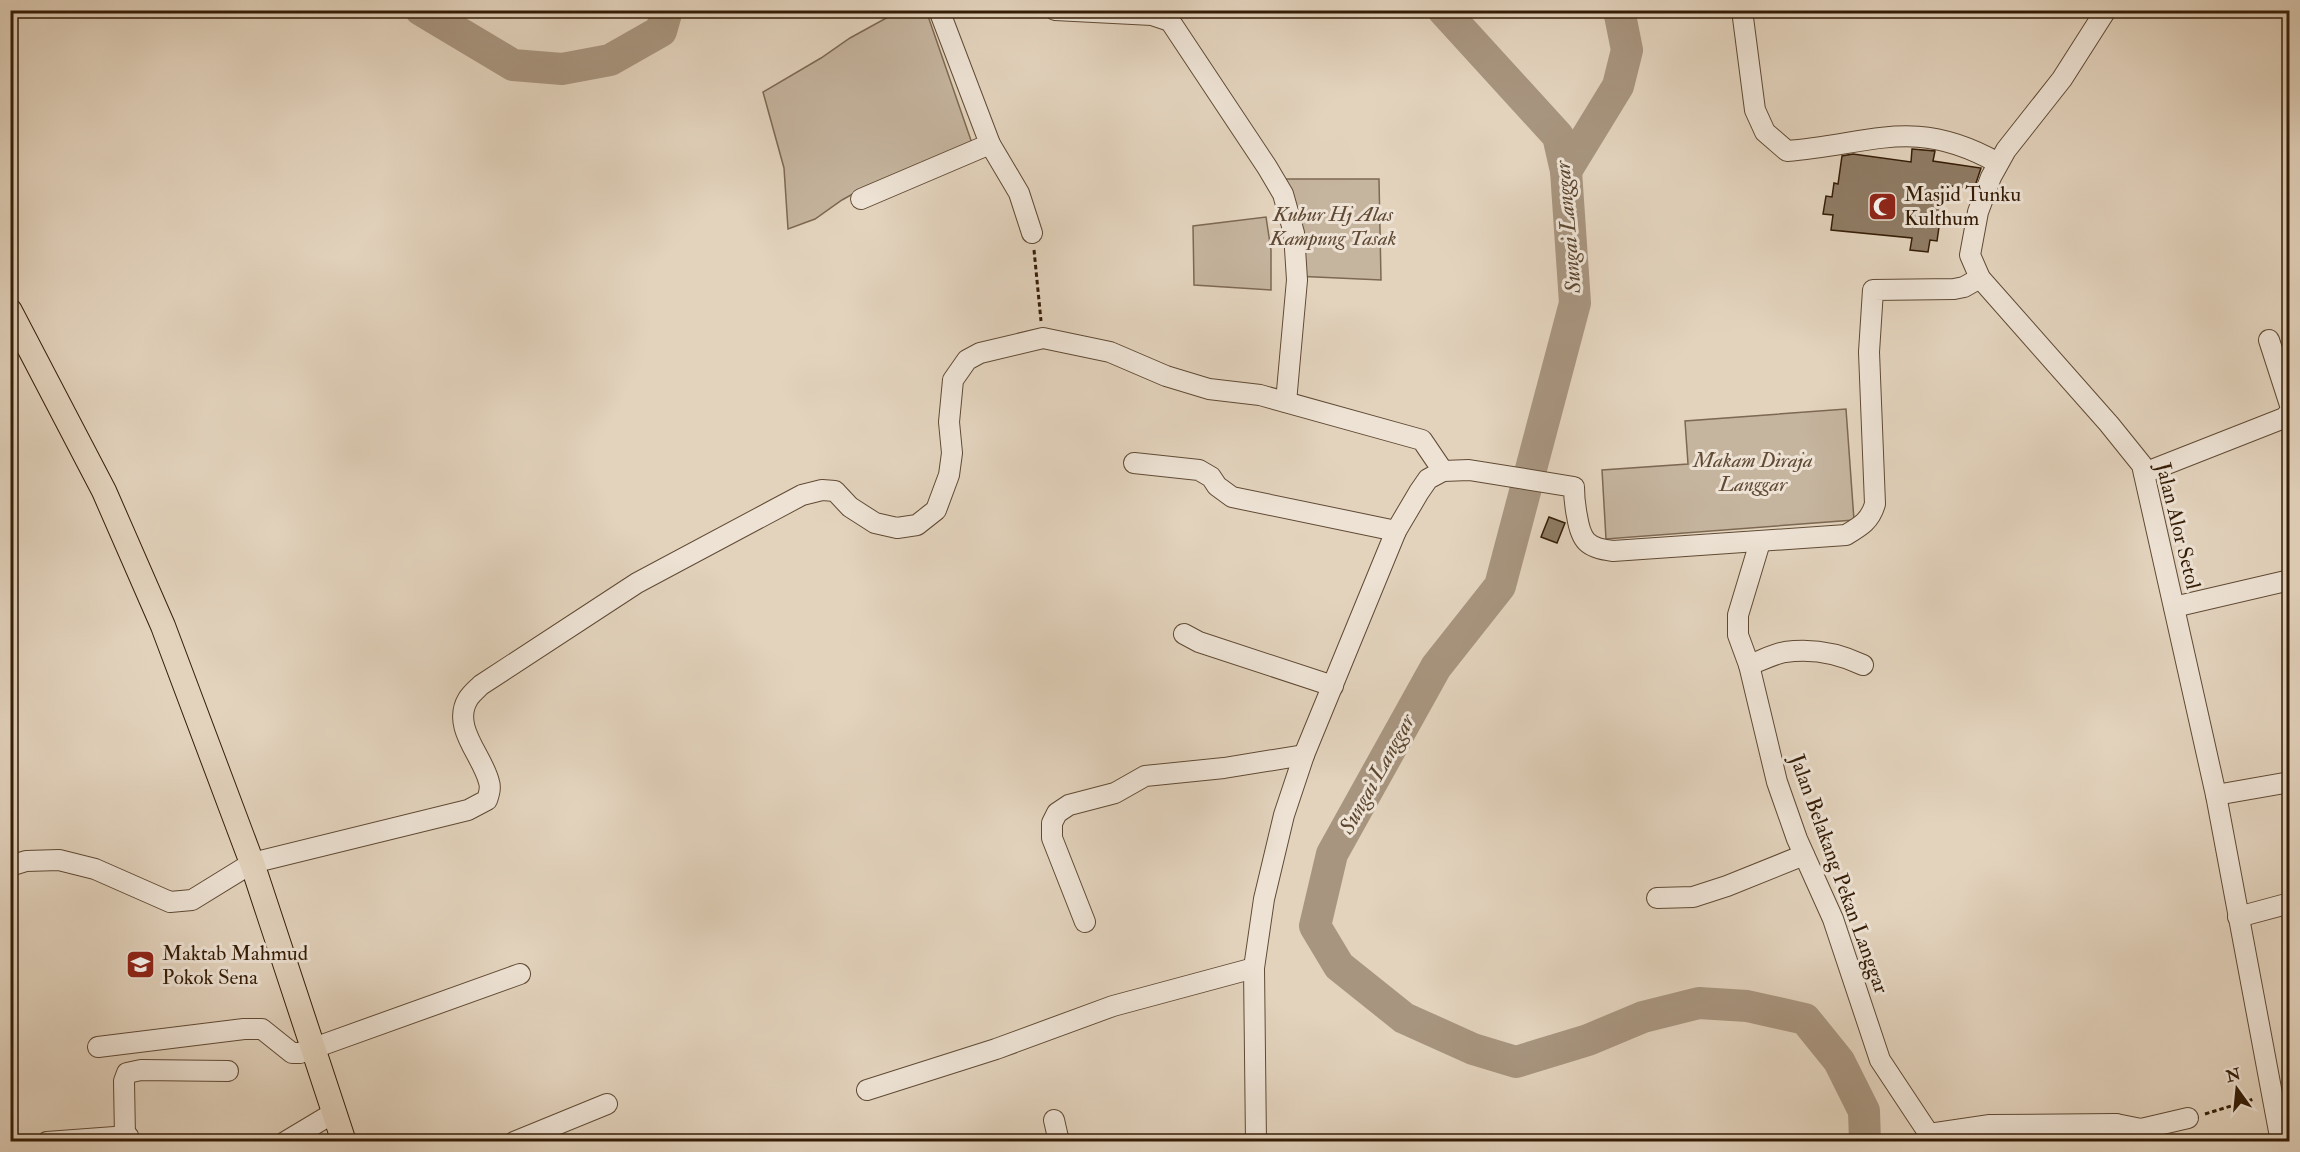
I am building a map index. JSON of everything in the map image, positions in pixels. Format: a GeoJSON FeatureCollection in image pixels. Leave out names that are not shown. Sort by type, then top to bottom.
{"type":"FeatureCollection","features":[{"type":"Feature","properties":{"kind":"main road"},"geometry":{"type":"LineString","coordinates":[[10,311],[104,491],[163,626],[252,863],[344,1142]]}},
{"type":"Feature","properties":{"kind":"street"},"geometry":{"type":"LineString","coordinates":[[939,10],[990,144],[1019,193],[1032,233]]}},
{"type":"Feature","properties":{"kind":"street"},"geometry":{"type":"LineString","coordinates":[[1055,10],[1152,15],[1170,21],[1179,30],[1283,194],[1294,232],[1297,280],[1286,402]]}},
{"type":"Feature","properties":{"kind":"street"},"geometry":{"type":"LineString","coordinates":[[1742,10],[1755,110],[1765,132],[1787,152],[1873,138],[1915,135],[1965,146],[1998,163]]}},
{"type":"Feature","properties":{"kind":"street","name":"Jalan Alor Setol"},"geometry":{"type":"LineString","coordinates":[[2106,10],[2062,79],[1998,163],[1978,212],[1970,255],[1980,279],[2109,424],[2142,465],[2216,795],[2238,917],[2281,1092],[2281,1142]]}},
{"type":"Feature","properties":{"kind":"street"},"geometry":{"type":"LineString","coordinates":[[861,199],[990,144]]}},
{"type":"Feature","properties":{"kind":"street"},"geometry":{"type":"LineString","coordinates":[[1256,1142],[1254,968],[1264,899],[1284,815],[1304,755],[1396,531],[1428,479],[1443,471],[1469,470],[1574,487],[1579,529],[1584,540],[1596,549],[1613,551],[1846,535],[1865,523],[1872,514],[1875,504],[1869,352],[1873,290],[1954,289],[1980,279]]}},
{"type":"Feature","properties":{"kind":"street"},"geometry":{"type":"LineString","coordinates":[[10,866],[26,861],[68,862],[94,869],[170,902],[192,900],[252,863],[468,810],[487,800],[490,789],[489,780],[465,730],[464,715],[467,700],[480,685],[637,583],[802,495],[822,490],[835,491],[850,507],[875,523],[897,528],[916,525],[936,510],[949,475],[952,453],[949,422],[953,380],[967,360],[980,353],[1043,338],[1110,352],[1166,376],[1209,389],[1260,395],[1422,440],[1443,471]]}},
{"type":"Feature","properties":{"kind":"street"},"geometry":{"type":"LineString","coordinates":[[2269,340],[2289,405]]}},
{"type":"Feature","properties":{"kind":"street"},"geometry":{"type":"LineString","coordinates":[[2144,473],[2284,418],[2289,412]]}},
{"type":"Feature","properties":{"kind":"street"},"geometry":{"type":"LineString","coordinates":[[1134,464],[1199,470],[1211,477],[1217,486],[1232,497],[1396,531]]}},
{"type":"Feature","properties":{"kind":"street","name":"Jalan Belakang Pekan Langgar"},"geometry":{"type":"LineString","coordinates":[[1760,542],[1738,615],[1738,635],[1749,665],[1777,782],[1804,855],[1833,919],[1880,1060],[1929,1138]]}},
{"type":"Feature","properties":{"kind":"street"},"geometry":{"type":"LineString","coordinates":[[2174,607],[2289,580]]}},
{"type":"Feature","properties":{"kind":"street"},"geometry":{"type":"LineString","coordinates":[[1184,634],[1199,642],[1333,686]]}},
{"type":"Feature","properties":{"kind":"street"},"geometry":{"type":"LineString","coordinates":[[1749,665],[1784,652],[1819,652],[1842,655],[1863,665]]}},
{"type":"Feature","properties":{"kind":"street"},"geometry":{"type":"LineString","coordinates":[[1085,922],[1052,838],[1052,823],[1058,813],[1069,805],[1115,793],[1145,776],[1224,768],[1304,755]]}},
{"type":"Feature","properties":{"kind":"street"},"geometry":{"type":"LineString","coordinates":[[2216,795],[2289,782]]}},
{"type":"Feature","properties":{"kind":"street"},"geometry":{"type":"LineString","coordinates":[[1657,898],[1693,897],[1804,855]]}},
{"type":"Feature","properties":{"kind":"street"},"geometry":{"type":"LineString","coordinates":[[2238,917],[2289,903]]}},
{"type":"Feature","properties":{"kind":"street"},"geometry":{"type":"LineString","coordinates":[[867,1090],[996,1049],[1113,1006],[1254,968]]}},
{"type":"Feature","properties":{"kind":"street"},"geometry":{"type":"LineString","coordinates":[[98,1047],[244,1029],[262,1029],[292,1053],[300,1053],[520,974]]}},
{"type":"Feature","properties":{"kind":"street"},"geometry":{"type":"LineString","coordinates":[[47,1142],[126,1139],[124,1081],[127,1073],[141,1070],[228,1071]]}},
{"type":"Feature","properties":{"kind":"street"},"geometry":{"type":"LineString","coordinates":[[514,1142],[607,1104]]}},
{"type":"Feature","properties":{"kind":"street"},"geometry":{"type":"LineString","coordinates":[[285,1142],[335,1112]]}},
{"type":"Feature","properties":{"kind":"street"},"geometry":{"type":"LineString","coordinates":[[1929,1138],[1990,1125],[2116,1133],[2188,1119]]}},
{"type":"Feature","properties":{"kind":"street"},"geometry":{"type":"LineString","coordinates":[[1054,1120],[1059,1142]]}},
{"type":"Feature","properties":{"kind":"path"},"geometry":{"type":"LineString","coordinates":[[1032,233],[1043,338]]}},
{"type":"Feature","properties":{"kind":"path"},"geometry":{"type":"LineString","coordinates":[[2188,1119],[2281,1092]]}},
{"type":"Feature","properties":{"kind":"green space"},"geometry":{"type":"Polygon","coordinates":[[[899,11],[925,11],[928,16],[974,149],[869,185],[815,219],[788,229],[784,168],[763,92],[850,38],[899,11]]]}},
{"type":"Feature","properties":{"kind":"green space","name":"Kubur Hj Alas Kampung Tasak"},"geometry":{"type":"Polygon","coordinates":[[[1279,179],[1379,179],[1381,280],[1294,276],[1279,179]]]}},
{"type":"Feature","properties":{"kind":"green space","name":"Kubur Hj Alas Kampung Tasak"},"geometry":{"type":"Polygon","coordinates":[[[1266,217],[1271,250],[1271,290],[1194,285],[1193,226],[1266,217]]]}},
{"type":"Feature","properties":{"kind":"green space","name":"Makam Diraja Langgar"},"geometry":{"type":"Polygon","coordinates":[[[1846,409],[1854,520],[1606,539],[1602,470],[1688,464],[1685,421],[1846,409]]]}},
{"type":"Feature","properties":{"kind":"building","name":"Masjid Tunku Kulthum"},"geometry":{"type":"Polygon","coordinates":[[[1912,149],[1935,151],[1933,161],[1981,168],[1974,189],[1945,185],[1937,241],[1930,240],[1928,252],[1910,250],[1912,238],[1831,230],[1833,215],[1823,214],[1826,196],[1832,197],[1834,183],[1838,184],[1842,156],[1853,154],[1911,162],[1912,149]]]}},
{"type":"Feature","properties":{"kind":"building"},"geometry":{"type":"Polygon","coordinates":[[[1549,517],[1565,523],[1557,543],[1541,537],[1549,517]]]}},
{"type":"Feature","properties":{"kind":"waterway","name":"Sungai Langgar"},"geometry":{"type":"LineString","coordinates":[[421,10],[513,65],[562,69],[610,60],[661,31],[667,10]]}},
{"type":"Feature","properties":{"kind":"waterway","name":"Sungai Langgar"},"geometry":{"type":"LineString","coordinates":[[1443,10],[1558,136],[1566,171],[1575,303],[1500,586],[1436,667],[1332,854],[1315,926],[1339,966],[1404,1018],[1473,1049],[1516,1062],[1588,1040],[1643,1017],[1699,1003],[1747,1006],[1805,1019],[1839,1061],[1864,1111],[1865,1142]]}},
{"type":"Feature","properties":{"kind":"waterway"},"geometry":{"type":"LineString","coordinates":[[1566,171],[1618,86],[1627,50],[1619,10]]}},
{"type":"Feature","properties":{"kind":"place","name":"Masjid Tunku Kulthum"},"geometry":{"type":"Point","coordinates":[1883,206]}},
{"type":"Feature","properties":{"kind":"place","name":"Maktab Mahmud Pokok Sena"},"geometry":{"type":"Point","coordinates":[141,965]}}]}
